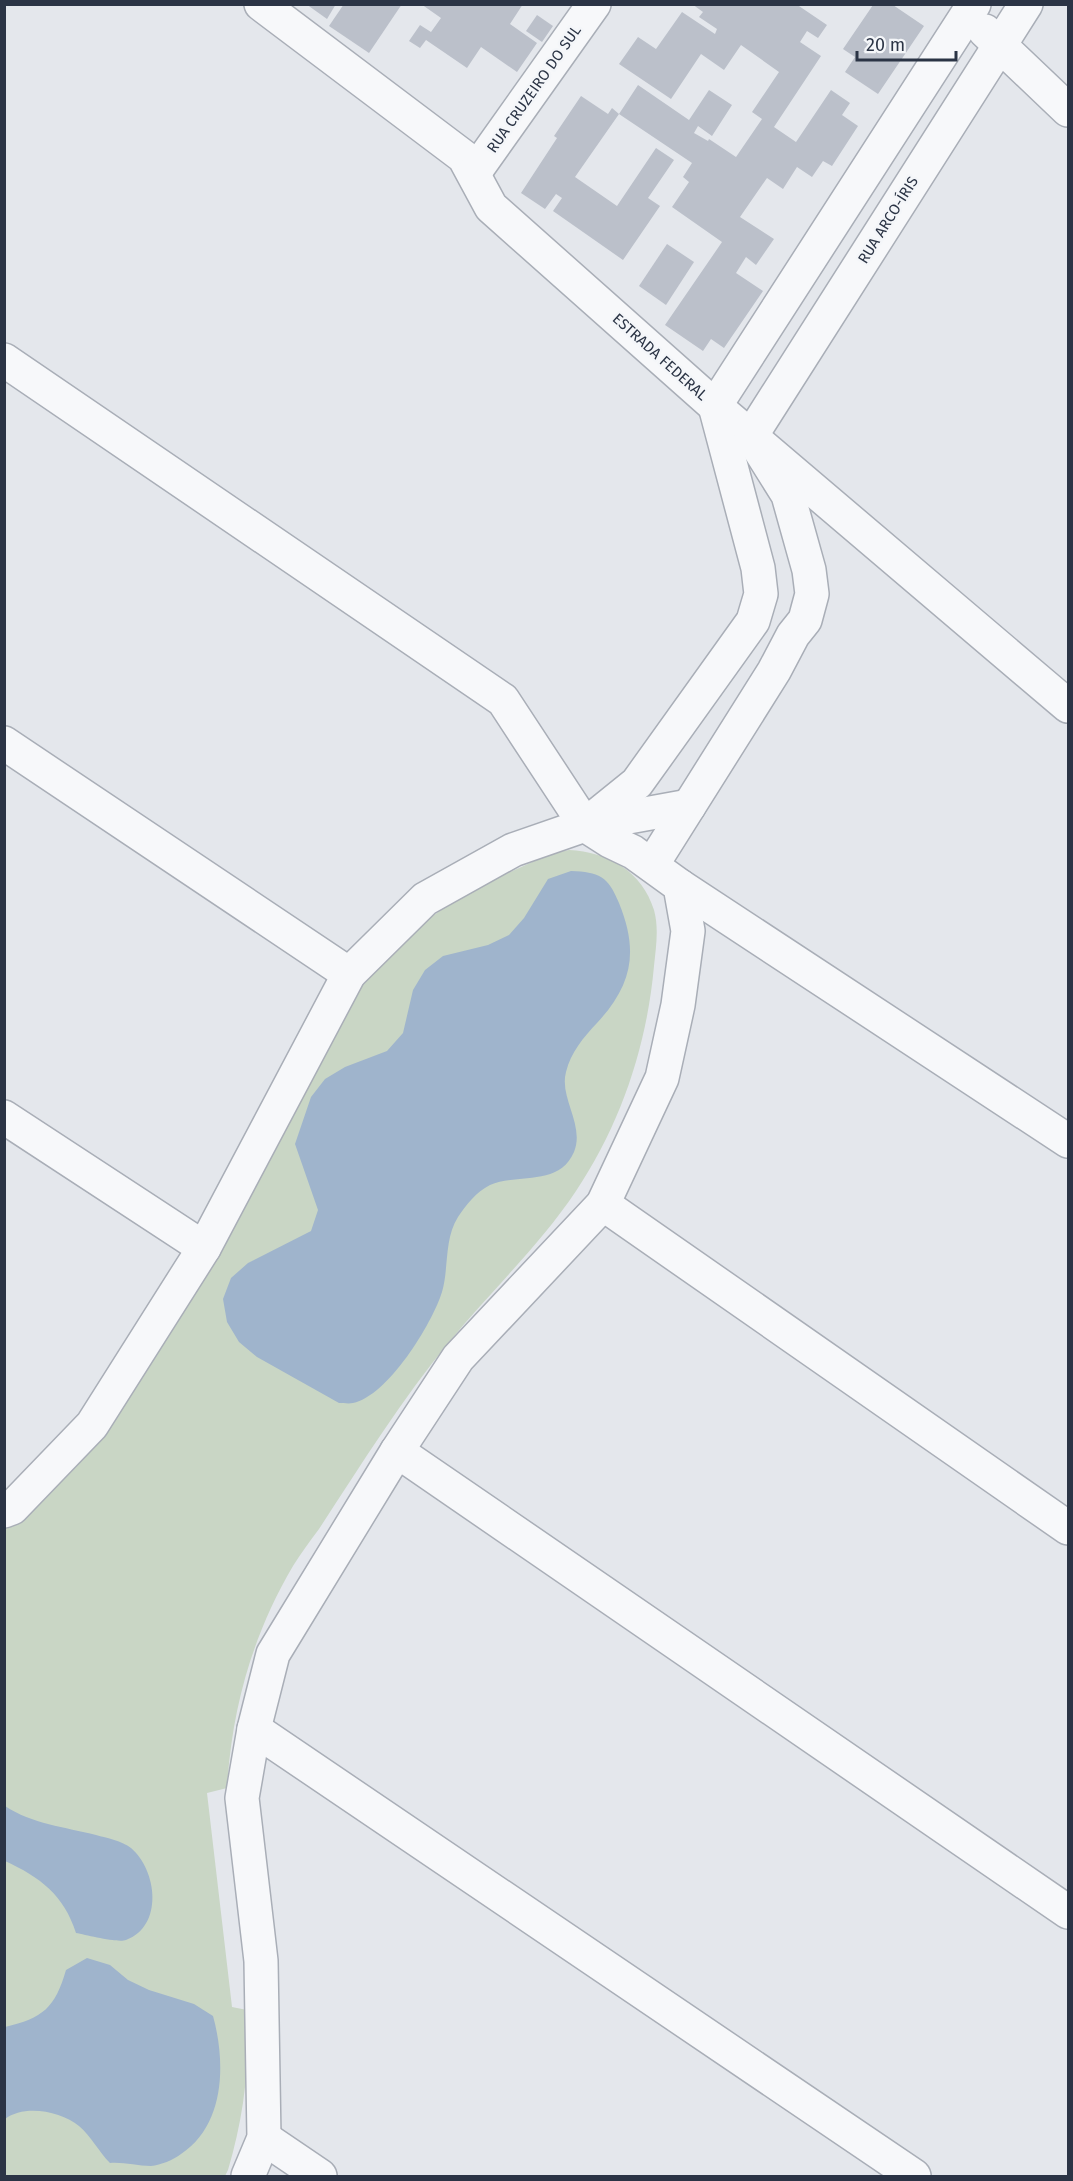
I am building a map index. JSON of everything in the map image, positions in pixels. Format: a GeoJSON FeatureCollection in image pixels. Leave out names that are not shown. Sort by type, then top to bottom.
{"type":"FeatureCollection","features":[{"type":"Feature","properties":{"kind":"street","name":"ESTRADA FEDERAL"},"geometry":{"type":"LineString","coordinates":[[261,4],[464,157],[492,207],[715,406],[1068,705]]}},
{"type":"Feature","properties":{"kind":"street","name":"RUA CRUZEIRO DO SUL"},"geometry":{"type":"LineString","coordinates":[[474,173],[594,4]]}},
{"type":"Feature","properties":{"kind":"street","name":"RUA ARCO-ÍRIS"},"geometry":{"type":"LineString","coordinates":[[751,436],[1026,4]]}},
{"type":"Feature","properties":{"kind":"street"},"geometry":{"type":"LineString","coordinates":[[585,825],[637,783],[753,621],[761,594],[758,568],[715,406],[966,8],[999,45],[1068,110]]}},
{"type":"Feature","properties":{"kind":"street"},"geometry":{"type":"LineString","coordinates":[[4,360],[503,700],[585,825],[652,865],[680,886],[1068,1141]]}},
{"type":"Feature","properties":{"kind":"street"},"geometry":{"type":"LineString","coordinates":[[652,865],[774,671],[793,635],[805,620],[812,594],[810,570],[788,495],[751,436]]}},
{"type":"Feature","properties":{"kind":"street"},"geometry":{"type":"LineString","coordinates":[[4,743],[349,974]]}},
{"type":"Feature","properties":{"kind":"street"},"geometry":{"type":"LineString","coordinates":[[7,1507],[92,1425],[204,1248],[349,974],[425,898],[513,850],[585,825],[689,806]]}},
{"type":"Feature","properties":{"kind":"street"},"geometry":{"type":"LineString","coordinates":[[248,2176],[264,2139],[261,1961],[242,1798],[254,1729],[273,1654],[397,1451],[458,1358],[603,1204],[662,1078],[678,1005],[688,931],[680,886]]}},
{"type":"Feature","properties":{"kind":"street"},"geometry":{"type":"LineString","coordinates":[[4,1117],[204,1248]]}},
{"type":"Feature","properties":{"kind":"street"},"geometry":{"type":"LineString","coordinates":[[603,1204],[1068,1528]]}},
{"type":"Feature","properties":{"kind":"street"},"geometry":{"type":"LineString","coordinates":[[397,1451],[1068,1912]]}},
{"type":"Feature","properties":{"kind":"street"},"geometry":{"type":"LineString","coordinates":[[254,1729],[914,2176]]}},
{"type":"Feature","properties":{"kind":"street"},"geometry":{"type":"LineString","coordinates":[[264,2139],[320,2176]]}},
{"type":"Feature","properties":{"kind":"green space"},"geometry":{"type":"Polygon","coordinates":[[[569,850],[597,855],[622,866],[641,884],[654,910],[657,931],[654,966],[638,1054],[619,1111],[606,1139],[576,1191],[531,1249],[432,1363],[398,1410],[293,1566],[255,1646],[239,1701],[227,1788],[207,1793],[232,2007],[247,2010],[248,2051],[245,2091],[228,2170],[225,2176],[5,2176],[4,1529],[11,1524],[367,979],[397,947],[430,918],[466,892],[550,854],[569,850]]]}},
{"type":"Feature","properties":{"kind":"water"},"geometry":{"type":"Polygon","coordinates":[[[571,871],[596,874],[611,887],[625,921],[630,952],[629,967],[618,995],[578,1046],[566,1072],[566,1092],[577,1142],[574,1152],[567,1163],[548,1175],[490,1185],[472,1199],[461,1212],[454,1226],[442,1292],[419,1339],[394,1373],[380,1387],[366,1398],[353,1403],[339,1403],[257,1357],[239,1342],[227,1322],[223,1299],[231,1278],[248,1263],[311,1231],[318,1210],[295,1144],[311,1097],[325,1079],[345,1067],[387,1051],[403,1033],[413,990],[425,970],[443,956],[488,945],[509,935],[524,918],[548,879],[571,871]]]}},
{"type":"Feature","properties":{"kind":"water"},"geometry":{"type":"Polygon","coordinates":[[[5,1806],[37,1821],[110,1839],[131,1848],[147,1870],[151,1883],[151,1911],[146,1923],[138,1933],[122,1941],[76,1933],[65,1908],[49,1889],[29,1874],[5,1861],[5,1806]]]}},
{"type":"Feature","properties":{"kind":"water"},"geometry":{"type":"Polygon","coordinates":[[[87,1958],[110,1965],[128,1980],[149,1990],[194,2004],[213,2016],[220,2053],[218,2092],[214,2110],[196,2142],[181,2154],[159,2165],[110,2163],[79,2126],[53,2113],[22,2112],[5,2119],[5,2027],[29,2020],[46,2009],[57,1994],[66,1970],[87,1958]]]}},
{"type":"Feature","properties":{"kind":"building"},"geometry":{"type":"Polygon","coordinates":[[[306,4],[336,4],[327,19],[306,4]]]}},
{"type":"Feature","properties":{"kind":"building"},"geometry":{"type":"Polygon","coordinates":[[[344,4],[402,4],[369,53],[329,26],[344,4]]]}},
{"type":"Feature","properties":{"kind":"building"},"geometry":{"type":"Polygon","coordinates":[[[421,4],[523,4],[510,24],[537,43],[517,72],[481,47],[467,68],[426,40],[420,48],[409,41],[420,25],[431,32],[441,18],[421,4]]]}},
{"type":"Feature","properties":{"kind":"building"},"geometry":{"type":"Polygon","coordinates":[[[692,4],[796,4],[827,25],[818,38],[807,31],[800,42],[821,56],[774,127],[796,142],[831,90],[850,103],[842,115],[858,126],[832,166],[823,161],[812,177],[797,167],[783,189],[767,178],[740,217],[774,239],[756,265],[746,257],[736,273],[763,291],[724,348],[711,339],[703,351],[665,325],[722,242],[672,207],[689,182],[683,177],[692,163],[619,114],[638,85],[689,120],[709,90],[732,105],[712,136],[698,126],[694,133],[708,141],[709,139],[736,157],[762,119],[752,112],[779,72],[741,45],[724,70],[701,54],[671,99],[619,64],[638,37],[656,49],[682,12],[715,34],[717,29],[699,17],[703,12],[692,4]]]}},
{"type":"Feature","properties":{"kind":"building"},"geometry":{"type":"Polygon","coordinates":[[[873,5],[893,5],[924,26],[878,94],[845,72],[855,57],[843,49],[873,5]]]}},
{"type":"Feature","properties":{"kind":"building"},"geometry":{"type":"Polygon","coordinates":[[[537,15],[553,26],[542,42],[526,31],[537,15]]]}},
{"type":"Feature","properties":{"kind":"building"},"geometry":{"type":"Polygon","coordinates":[[[581,96],[608,114],[612,108],[619,114],[575,177],[617,206],[656,148],[674,160],[648,198],[660,206],[623,260],[553,211],[562,198],[556,194],[545,209],[521,193],[557,138],[554,136],[581,96]]]}},
{"type":"Feature","properties":{"kind":"building"},"geometry":{"type":"Polygon","coordinates":[[[667,244],[694,262],[666,305],[639,286],[667,244]]]}}]}
